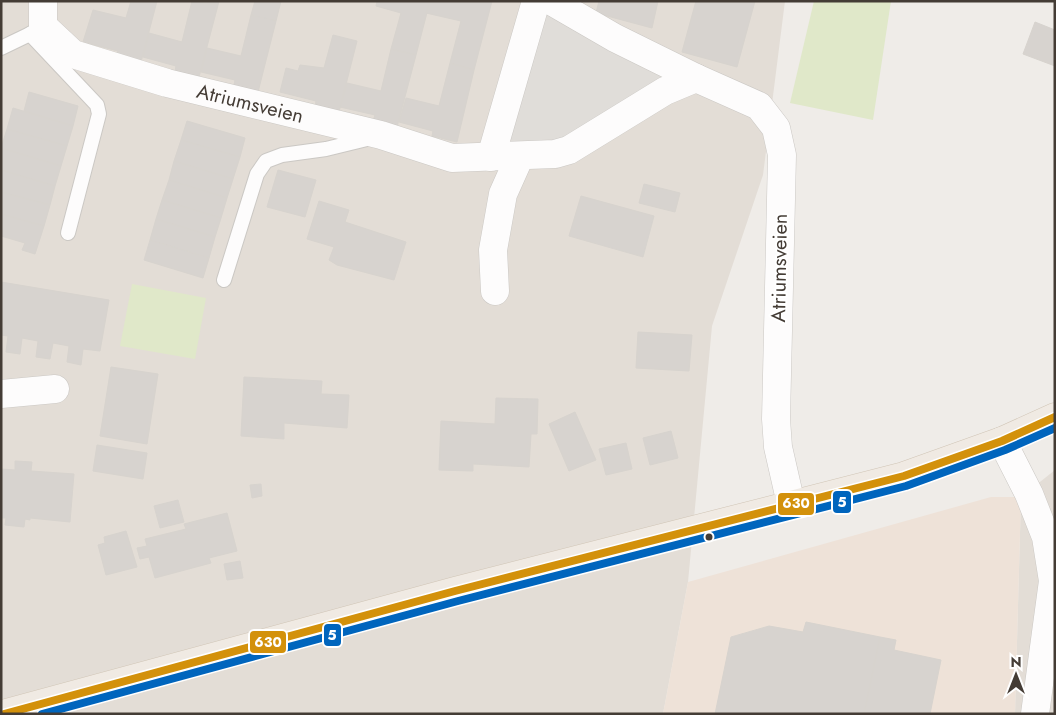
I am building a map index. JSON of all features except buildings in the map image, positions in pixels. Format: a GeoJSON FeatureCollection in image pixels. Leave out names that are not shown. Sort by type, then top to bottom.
{"type":"FeatureCollection","features":[{"type":"Feature","properties":{"kind":"main road"},"geometry":{"type":"LineString","coordinates":[[3,709],[904,476],[1053,423]]}},
{"type":"Feature","properties":{"kind":"street"},"geometry":{"type":"LineString","coordinates":[[491,157],[536,1]]}},
{"type":"Feature","properties":{"kind":"street","name":"Atriumsveien"},"geometry":{"type":"LineString","coordinates":[[551,1],[615,38],[696,78],[759,106],[776,128],[782,155],[776,419],[778,447],[791,504]]}},
{"type":"Feature","properties":{"kind":"street","name":"Atriumsveien"},"geometry":{"type":"LineString","coordinates":[[39,20],[73,54],[167,83],[381,135],[452,158],[554,154],[569,150],[665,91],[696,78]]}},
{"type":"Feature","properties":{"kind":"street"},"geometry":{"type":"LineString","coordinates":[[495,291],[493,250],[503,194],[520,156]]}},
{"type":"Feature","properties":{"kind":"street"},"geometry":{"type":"LineString","coordinates":[[1,394],[55,390]]}},
{"type":"Feature","properties":{"kind":"street"},"geometry":{"type":"LineString","coordinates":[[1002,441],[1029,494],[1046,537],[1054,579],[1043,704]]}},
{"type":"Feature","properties":{"kind":"lane"},"geometry":{"type":"LineString","coordinates":[[1,48],[39,20],[97,105],[99,114],[68,233]]}},
{"type":"Feature","properties":{"kind":"lane"},"geometry":{"type":"LineString","coordinates":[[224,280],[257,174],[266,162],[282,155],[326,149],[381,135]]}},
{"type":"Feature","properties":{"kind":"shaded area"},"geometry":{"type":"Polygon","coordinates":[[[1,1],[785,1],[763,175],[712,326],[688,582],[663,714],[1,714],[1,1]]]}},
{"type":"Feature","properties":{"kind":"shaded area"},"geometry":{"type":"Polygon","coordinates":[[[542,2],[689,79],[557,154],[496,152],[542,2]]]}},
{"type":"Feature","properties":{"kind":"shaded area"},"geometry":{"type":"Polygon","coordinates":[[[1055,470],[1055,714],[1015,714],[1021,497],[1055,470]]]}},
{"type":"Feature","properties":{"kind":"shaded area"},"geometry":{"type":"Polygon","coordinates":[[[991,497],[1021,497],[1015,714],[663,714],[688,582],[991,497]]]}},
{"type":"Feature","properties":{"kind":"green space"},"geometry":{"type":"Polygon","coordinates":[[[814,1],[891,1],[873,120],[790,103],[814,1]]]}},
{"type":"Feature","properties":{"kind":"green space"},"geometry":{"type":"Polygon","coordinates":[[[132,284],[206,298],[195,359],[120,346],[132,284]]]}},
{"type":"Feature","properties":{"kind":"transit line","name":"630"},"geometry":{"type":"LineString","coordinates":[[4,714],[455,591],[904,476],[1002,441],[1055,417]]}},
{"type":"Feature","properties":{"kind":"transit line","name":"5"},"geometry":{"type":"LineString","coordinates":[[42,714],[458,601],[906,486],[1005,450],[1055,428]]}}]}
